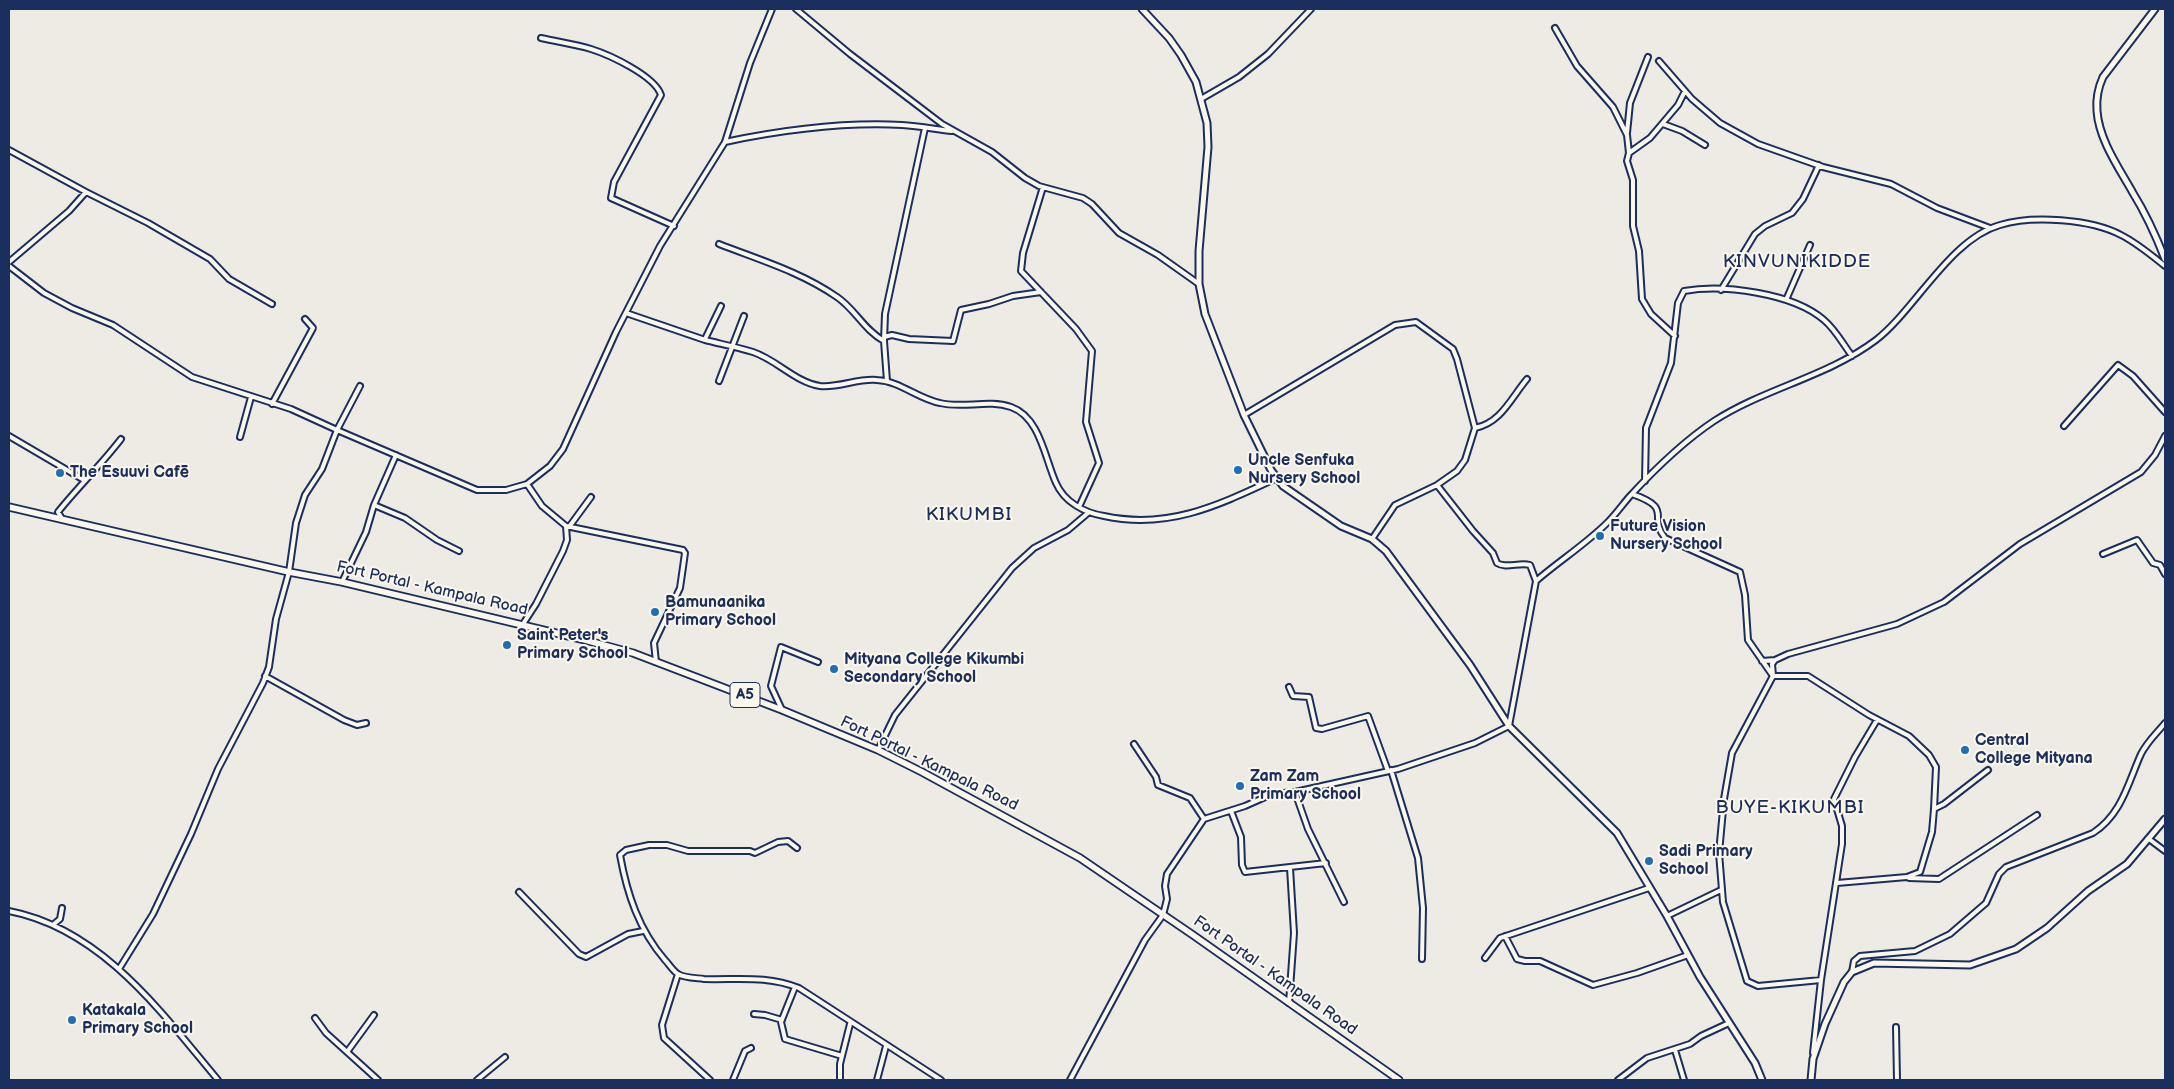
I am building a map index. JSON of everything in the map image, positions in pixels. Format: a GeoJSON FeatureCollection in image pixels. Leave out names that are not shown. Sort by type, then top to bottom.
{"type":"FeatureCollection","features":[{"type":"Feature","properties":{"kind":"main road","name":"Fort Portal - Kampala Road"},"geometry":{"type":"LineString","coordinates":[[9,507],[523,624],[632,653],[782,710],[878,750],[1080,858],[1163,914],[1289,1004],[1333,1032],[1399,1080]]}},
{"type":"Feature","properties":{"kind":"street"},"geometry":{"type":"LineString","coordinates":[[9,266],[44,293],[72,308],[113,325],[145,344],[182,372],[251,396],[337,430],[477,490],[501,491],[527,484],[550,466],[563,449],[616,332],[660,246],[726,142],[750,63],[772,9]]}},
{"type":"Feature","properties":{"kind":"street"},"geometry":{"type":"LineString","coordinates":[[796,9],[850,54],[955,132],[992,152],[1025,178],[1043,187],[1073,195],[1092,204],[1119,233],[1158,255],[1199,284]]}},
{"type":"Feature","properties":{"kind":"street"},"geometry":{"type":"LineString","coordinates":[[1142,9],[1169,38],[1181,55],[1196,82],[1201,99],[1207,123],[1208,147],[1199,250],[1199,284],[1205,314],[1244,415],[1271,470],[1283,486],[1341,526],[1372,539],[1386,551],[1470,665],[1509,726],[1617,833],[1688,955],[1755,1063],[1762,1080]]}},
{"type":"Feature","properties":{"kind":"street"},"geometry":{"type":"LineString","coordinates":[[1201,99],[1239,77],[1268,54],[1311,9]]}},
{"type":"Feature","properties":{"kind":"street"},"geometry":{"type":"LineString","coordinates":[[2154,9],[2103,77],[2098,88],[2097,111],[2099,122],[2114,161],[2156,234],[2165,259]]}},
{"type":"Feature","properties":{"kind":"street"},"geometry":{"type":"LineString","coordinates":[[1554,28],[1577,66],[1613,107],[1627,135]]}},
{"type":"Feature","properties":{"kind":"street"},"geometry":{"type":"LineString","coordinates":[[541,38],[592,49],[634,69],[659,88],[662,95],[614,182],[611,198],[674,226]]}},
{"type":"Feature","properties":{"kind":"street"},"geometry":{"type":"LineString","coordinates":[[1648,57],[1630,103],[1627,135],[1629,153],[1627,161],[1634,180],[1633,226],[1639,251],[1642,299],[1651,314],[1675,336]]}},
{"type":"Feature","properties":{"kind":"street"},"geometry":{"type":"LineString","coordinates":[[1659,62],[1685,91],[1720,123],[1773,151],[1890,184],[1937,208],[1990,228]]}},
{"type":"Feature","properties":{"kind":"street"},"geometry":{"type":"LineString","coordinates":[[1629,153],[1650,138],[1663,124],[1685,91]]}},
{"type":"Feature","properties":{"kind":"street"},"geometry":{"type":"LineString","coordinates":[[1663,124],[1682,131],[1705,145]]}},
{"type":"Feature","properties":{"kind":"street"},"geometry":{"type":"LineString","coordinates":[[726,142],[786,131],[846,126],[901,125],[955,132]]}},
{"type":"Feature","properties":{"kind":"street"},"geometry":{"type":"LineString","coordinates":[[886,381],[884,339],[891,282],[924,128]]}},
{"type":"Feature","properties":{"kind":"street"},"geometry":{"type":"LineString","coordinates":[[9,150],[148,223],[210,259],[230,278],[272,304]]}},
{"type":"Feature","properties":{"kind":"street"},"geometry":{"type":"LineString","coordinates":[[1722,290],[1755,234],[1765,226],[1792,213],[1803,199],[1819,165]]}},
{"type":"Feature","properties":{"kind":"street"},"geometry":{"type":"LineString","coordinates":[[1043,187],[1021,267],[1023,274],[1088,343],[1092,351],[1086,422],[1098,463],[1079,507]]}},
{"type":"Feature","properties":{"kind":"street"},"geometry":{"type":"LineString","coordinates":[[9,262],[68,211],[86,192]]}},
{"type":"Feature","properties":{"kind":"street"},"geometry":{"type":"LineString","coordinates":[[1536,581],[1606,525],[1645,481],[1699,432],[1754,398],[1780,390],[1852,356],[1877,339],[1948,262],[1990,228],[2035,220],[2093,225],[2120,234],[2165,266]]}},
{"type":"Feature","properties":{"kind":"street"},"geometry":{"type":"LineString","coordinates":[[719,244],[776,265],[820,286],[838,298],[872,335],[884,339],[892,335],[909,339],[953,342],[961,310],[1013,296],[1041,292]]}},
{"type":"Feature","properties":{"kind":"street"},"geometry":{"type":"LineString","coordinates":[[1786,300],[1810,245]]}},
{"type":"Feature","properties":{"kind":"street"},"geometry":{"type":"LineString","coordinates":[[1645,481],[1646,428],[1671,363],[1678,302],[1684,291],[1722,290],[1750,292],[1786,300],[1824,319],[1852,356]]}},
{"type":"Feature","properties":{"kind":"street"},"geometry":{"type":"LineString","coordinates":[[704,339],[720,306]]}},
{"type":"Feature","properties":{"kind":"street"},"geometry":{"type":"LineString","coordinates":[[626,313],[704,339],[754,353],[794,376],[821,386],[865,380],[886,381],[921,397],[943,404],[997,404],[1020,412],[1034,428],[1056,485],[1064,496],[1088,513],[1122,520],[1149,521],[1169,519],[1222,503],[1277,478]]}},
{"type":"Feature","properties":{"kind":"street"},"geometry":{"type":"LineString","coordinates":[[718,381],[744,316]]}},
{"type":"Feature","properties":{"kind":"street"},"geometry":{"type":"LineString","coordinates":[[272,404],[313,328],[305,319]]}},
{"type":"Feature","properties":{"kind":"street"},"geometry":{"type":"LineString","coordinates":[[1244,415],[1395,325],[1416,322],[1426,331],[1443,341],[1456,354],[1475,428],[1465,460],[1457,470],[1437,485],[1395,505],[1372,539]]}},
{"type":"Feature","properties":{"kind":"street"},"geometry":{"type":"LineString","coordinates":[[2064,426],[2118,364],[2133,376],[2165,412]]}},
{"type":"Feature","properties":{"kind":"street"},"geometry":{"type":"LineString","coordinates":[[1475,428],[1488,426],[1497,418],[1527,380]]}},
{"type":"Feature","properties":{"kind":"street"},"geometry":{"type":"LineString","coordinates":[[119,969],[153,914],[192,834],[218,769],[265,676],[276,619],[290,572],[296,523],[305,495],[322,469],[337,430],[360,386]]}},
{"type":"Feature","properties":{"kind":"street"},"geometry":{"type":"LineString","coordinates":[[240,436],[251,396]]}},
{"type":"Feature","properties":{"kind":"street"},"geometry":{"type":"LineString","coordinates":[[9,436],[84,480]]}},
{"type":"Feature","properties":{"kind":"street"},"geometry":{"type":"LineString","coordinates":[[1762,661],[1775,660],[1788,654],[1897,624],[1944,602],[2020,544],[2140,472],[2155,455],[2165,436]]}},
{"type":"Feature","properties":{"kind":"street"},"geometry":{"type":"LineString","coordinates":[[62,519],[58,512],[121,439]]}},
{"type":"Feature","properties":{"kind":"street"},"geometry":{"type":"LineString","coordinates":[[342,582],[366,532],[374,505],[396,456]]}},
{"type":"Feature","properties":{"kind":"street"},"geometry":{"type":"LineString","coordinates":[[527,484],[542,506],[568,527],[675,546],[683,550],[685,553],[680,588],[654,643],[656,662]]}},
{"type":"Feature","properties":{"kind":"street"},"geometry":{"type":"LineString","coordinates":[[1437,485],[1493,553],[1497,563],[1504,566],[1516,563],[1530,565],[1536,581],[1509,726]]}},
{"type":"Feature","properties":{"kind":"street"},"geometry":{"type":"LineString","coordinates":[[1632,494],[1651,501],[1656,506],[1661,533],[1665,538],[1740,572],[1747,617],[1748,640],[1773,676]]}},
{"type":"Feature","properties":{"kind":"street"},"geometry":{"type":"LineString","coordinates":[[523,624],[536,604],[563,550],[567,540],[568,527],[591,497]]}},
{"type":"Feature","properties":{"kind":"street"},"geometry":{"type":"LineString","coordinates":[[374,505],[405,518],[437,540],[459,550]]}},
{"type":"Feature","properties":{"kind":"street"},"geometry":{"type":"LineString","coordinates":[[878,750],[895,715],[1012,568],[1034,548],[1068,530],[1088,513]]}},
{"type":"Feature","properties":{"kind":"street"},"geometry":{"type":"LineString","coordinates":[[2103,554],[2137,540],[2153,563],[2160,565],[2165,574]]}},
{"type":"Feature","properties":{"kind":"street"},"geometry":{"type":"LineString","coordinates":[[782,710],[771,686],[781,647],[818,662]]}},
{"type":"Feature","properties":{"kind":"street"},"geometry":{"type":"LineString","coordinates":[[1775,660],[1772,664],[1773,676],[1732,753],[1724,800],[1719,853],[1721,890],[1748,981],[1752,985],[1821,980]]}},
{"type":"Feature","properties":{"kind":"street"},"geometry":{"type":"LineString","coordinates":[[265,676],[344,720],[357,725],[366,723]]}},
{"type":"Feature","properties":{"kind":"street"},"geometry":{"type":"LineString","coordinates":[[1773,676],[1808,676],[1878,720],[1909,736],[1921,746],[1934,762],[1937,775],[1934,809],[1922,866],[1916,875],[1837,883]]}},
{"type":"Feature","properties":{"kind":"street"},"geometry":{"type":"LineString","coordinates":[[1290,687],[1293,696],[1309,697],[1316,728],[1322,729],[1368,716],[1390,771],[1418,858],[1423,908],[1422,959]]}},
{"type":"Feature","properties":{"kind":"street"},"geometry":{"type":"LineString","coordinates":[[1811,1080],[1821,980],[1842,844],[1842,826],[1834,799],[1855,757],[1878,720]]}},
{"type":"Feature","properties":{"kind":"street"},"geometry":{"type":"LineString","coordinates":[[1813,1059],[1835,999],[1852,972],[1854,961],[1860,956],[1915,951],[1950,934],[1986,903],[1999,874],[2006,867],[2093,833],[2111,818],[2128,789],[2144,748],[2165,723]]}},
{"type":"Feature","properties":{"kind":"street"},"geometry":{"type":"LineString","coordinates":[[1070,1080],[1145,940],[1163,914],[1167,900],[1165,886],[1167,874],[1204,819],[1231,811],[1272,794],[1295,792],[1390,771],[1475,743],[1509,726]]}},
{"type":"Feature","properties":{"kind":"street"},"geometry":{"type":"LineString","coordinates":[[1134,744],[1156,777],[1158,785],[1190,798],[1204,819]]}},
{"type":"Feature","properties":{"kind":"street"},"geometry":{"type":"LineString","coordinates":[[1934,809],[1944,804],[1988,770]]}},
{"type":"Feature","properties":{"kind":"street"},"geometry":{"type":"LineString","coordinates":[[1295,792],[1308,830],[1344,902]]}},
{"type":"Feature","properties":{"kind":"street"},"geometry":{"type":"LineString","coordinates":[[1231,811],[1241,837],[1243,870],[1256,872],[1326,863]]}},
{"type":"Feature","properties":{"kind":"street"},"geometry":{"type":"LineString","coordinates":[[1907,877],[1922,880],[1939,879],[2037,815]]}},
{"type":"Feature","properties":{"kind":"street"},"geometry":{"type":"LineString","coordinates":[[1852,972],[1874,963],[1970,965],[2016,949],[2047,928],[2088,891],[2127,864],[2165,819]]}},
{"type":"Feature","properties":{"kind":"street"},"geometry":{"type":"LineString","coordinates":[[2149,839],[2165,851]]}},
{"type":"Feature","properties":{"kind":"street"},"geometry":{"type":"LineString","coordinates":[[797,848],[788,841],[778,842],[755,853],[750,851],[688,851],[667,845],[649,845],[626,850],[620,856],[624,880],[643,931],[678,974],[703,979],[770,979],[795,987],[850,1024],[941,1080]]}},
{"type":"Feature","properties":{"kind":"street"},"geometry":{"type":"LineString","coordinates":[[1289,1004],[1294,934],[1290,868]]}},
{"type":"Feature","properties":{"kind":"street"},"geometry":{"type":"LineString","coordinates":[[1485,958],[1495,942],[1505,936],[1618,900],[1649,888]]}},
{"type":"Feature","properties":{"kind":"street"},"geometry":{"type":"LineString","coordinates":[[1667,916],[1721,890]]}},
{"type":"Feature","properties":{"kind":"street"},"geometry":{"type":"LineString","coordinates":[[519,892],[579,954],[586,957],[628,934],[643,931]]}},
{"type":"Feature","properties":{"kind":"street"},"geometry":{"type":"LineString","coordinates":[[54,924],[60,919],[62,908]]}},
{"type":"Feature","properties":{"kind":"street"},"geometry":{"type":"LineString","coordinates":[[9,911],[54,924],[119,969],[144,993],[218,1080]]}},
{"type":"Feature","properties":{"kind":"street"},"geometry":{"type":"LineString","coordinates":[[1505,936],[1517,959],[1525,962],[1540,961],[1593,984],[1637,973],[1688,955]]}},
{"type":"Feature","properties":{"kind":"street"},"geometry":{"type":"LineString","coordinates":[[678,974],[662,1024],[664,1038],[710,1080]]}},
{"type":"Feature","properties":{"kind":"street"},"geometry":{"type":"LineString","coordinates":[[795,987],[782,1020],[785,1039],[842,1056]]}},
{"type":"Feature","properties":{"kind":"street"},"geometry":{"type":"LineString","coordinates":[[754,1014],[782,1020]]}},
{"type":"Feature","properties":{"kind":"street"},"geometry":{"type":"LineString","coordinates":[[346,1052],[374,1015]]}},
{"type":"Feature","properties":{"kind":"street"},"geometry":{"type":"LineString","coordinates":[[315,1018],[326,1033],[378,1080]]}},
{"type":"Feature","properties":{"kind":"street"},"geometry":{"type":"LineString","coordinates":[[1618,1080],[1648,1058],[1675,1050],[1729,1022]]}},
{"type":"Feature","properties":{"kind":"street"},"geometry":{"type":"LineString","coordinates":[[840,1080],[842,1056],[850,1024]]}},
{"type":"Feature","properties":{"kind":"street"},"geometry":{"type":"LineString","coordinates":[[1896,1027],[1897,1080]]}},
{"type":"Feature","properties":{"kind":"street"},"geometry":{"type":"LineString","coordinates":[[876,1080],[886,1046]]}},
{"type":"Feature","properties":{"kind":"street"},"geometry":{"type":"LineString","coordinates":[[733,1080],[745,1051],[751,1048]]}},
{"type":"Feature","properties":{"kind":"street"},"geometry":{"type":"LineString","coordinates":[[1675,1050],[1684,1080]]}},
{"type":"Feature","properties":{"kind":"street"},"geometry":{"type":"LineString","coordinates":[[477,1080],[505,1057]]}},
{"type":"Feature","properties":{"kind":"place","name":"Uncle Senfuka Nursery School"},"geometry":{"type":"Point","coordinates":[1238,470]}},
{"type":"Feature","properties":{"kind":"place","name":"The Esuuvi Cafē"},"geometry":{"type":"Point","coordinates":[60,473]}},
{"type":"Feature","properties":{"kind":"place","name":"Future Vision Nursery School"},"geometry":{"type":"Point","coordinates":[1600,536]}},
{"type":"Feature","properties":{"kind":"place","name":"Bamunaanika Primary School"},"geometry":{"type":"Point","coordinates":[655,612]}},
{"type":"Feature","properties":{"kind":"place","name":"Saint Peter's Primary School"},"geometry":{"type":"Point","coordinates":[507,645]}},
{"type":"Feature","properties":{"kind":"place","name":"Mityana College Kikumbi Secondary School"},"geometry":{"type":"Point","coordinates":[834,669]}},
{"type":"Feature","properties":{"kind":"place","name":"Central College Mityana"},"geometry":{"type":"Point","coordinates":[1965,750]}},
{"type":"Feature","properties":{"kind":"place","name":"Zam Zam Primary School"},"geometry":{"type":"Point","coordinates":[1240,786]}},
{"type":"Feature","properties":{"kind":"place","name":"Sadi Primary School"},"geometry":{"type":"Point","coordinates":[1649,861]}},
{"type":"Feature","properties":{"kind":"place","name":"Katakala Primary School"},"geometry":{"type":"Point","coordinates":[72,1020]}},
{"type":"Feature","properties":{"kind":"district","name":"KINVUNIKIDDE"},"geometry":{"type":"Point","coordinates":[1797,262]}},
{"type":"Feature","properties":{"kind":"district","name":"KIKUMBI"},"geometry":{"type":"Point","coordinates":[969,515]}},
{"type":"Feature","properties":{"kind":"district","name":"BUYE-KIKUMBI"},"geometry":{"type":"Point","coordinates":[1790,808]}}]}
